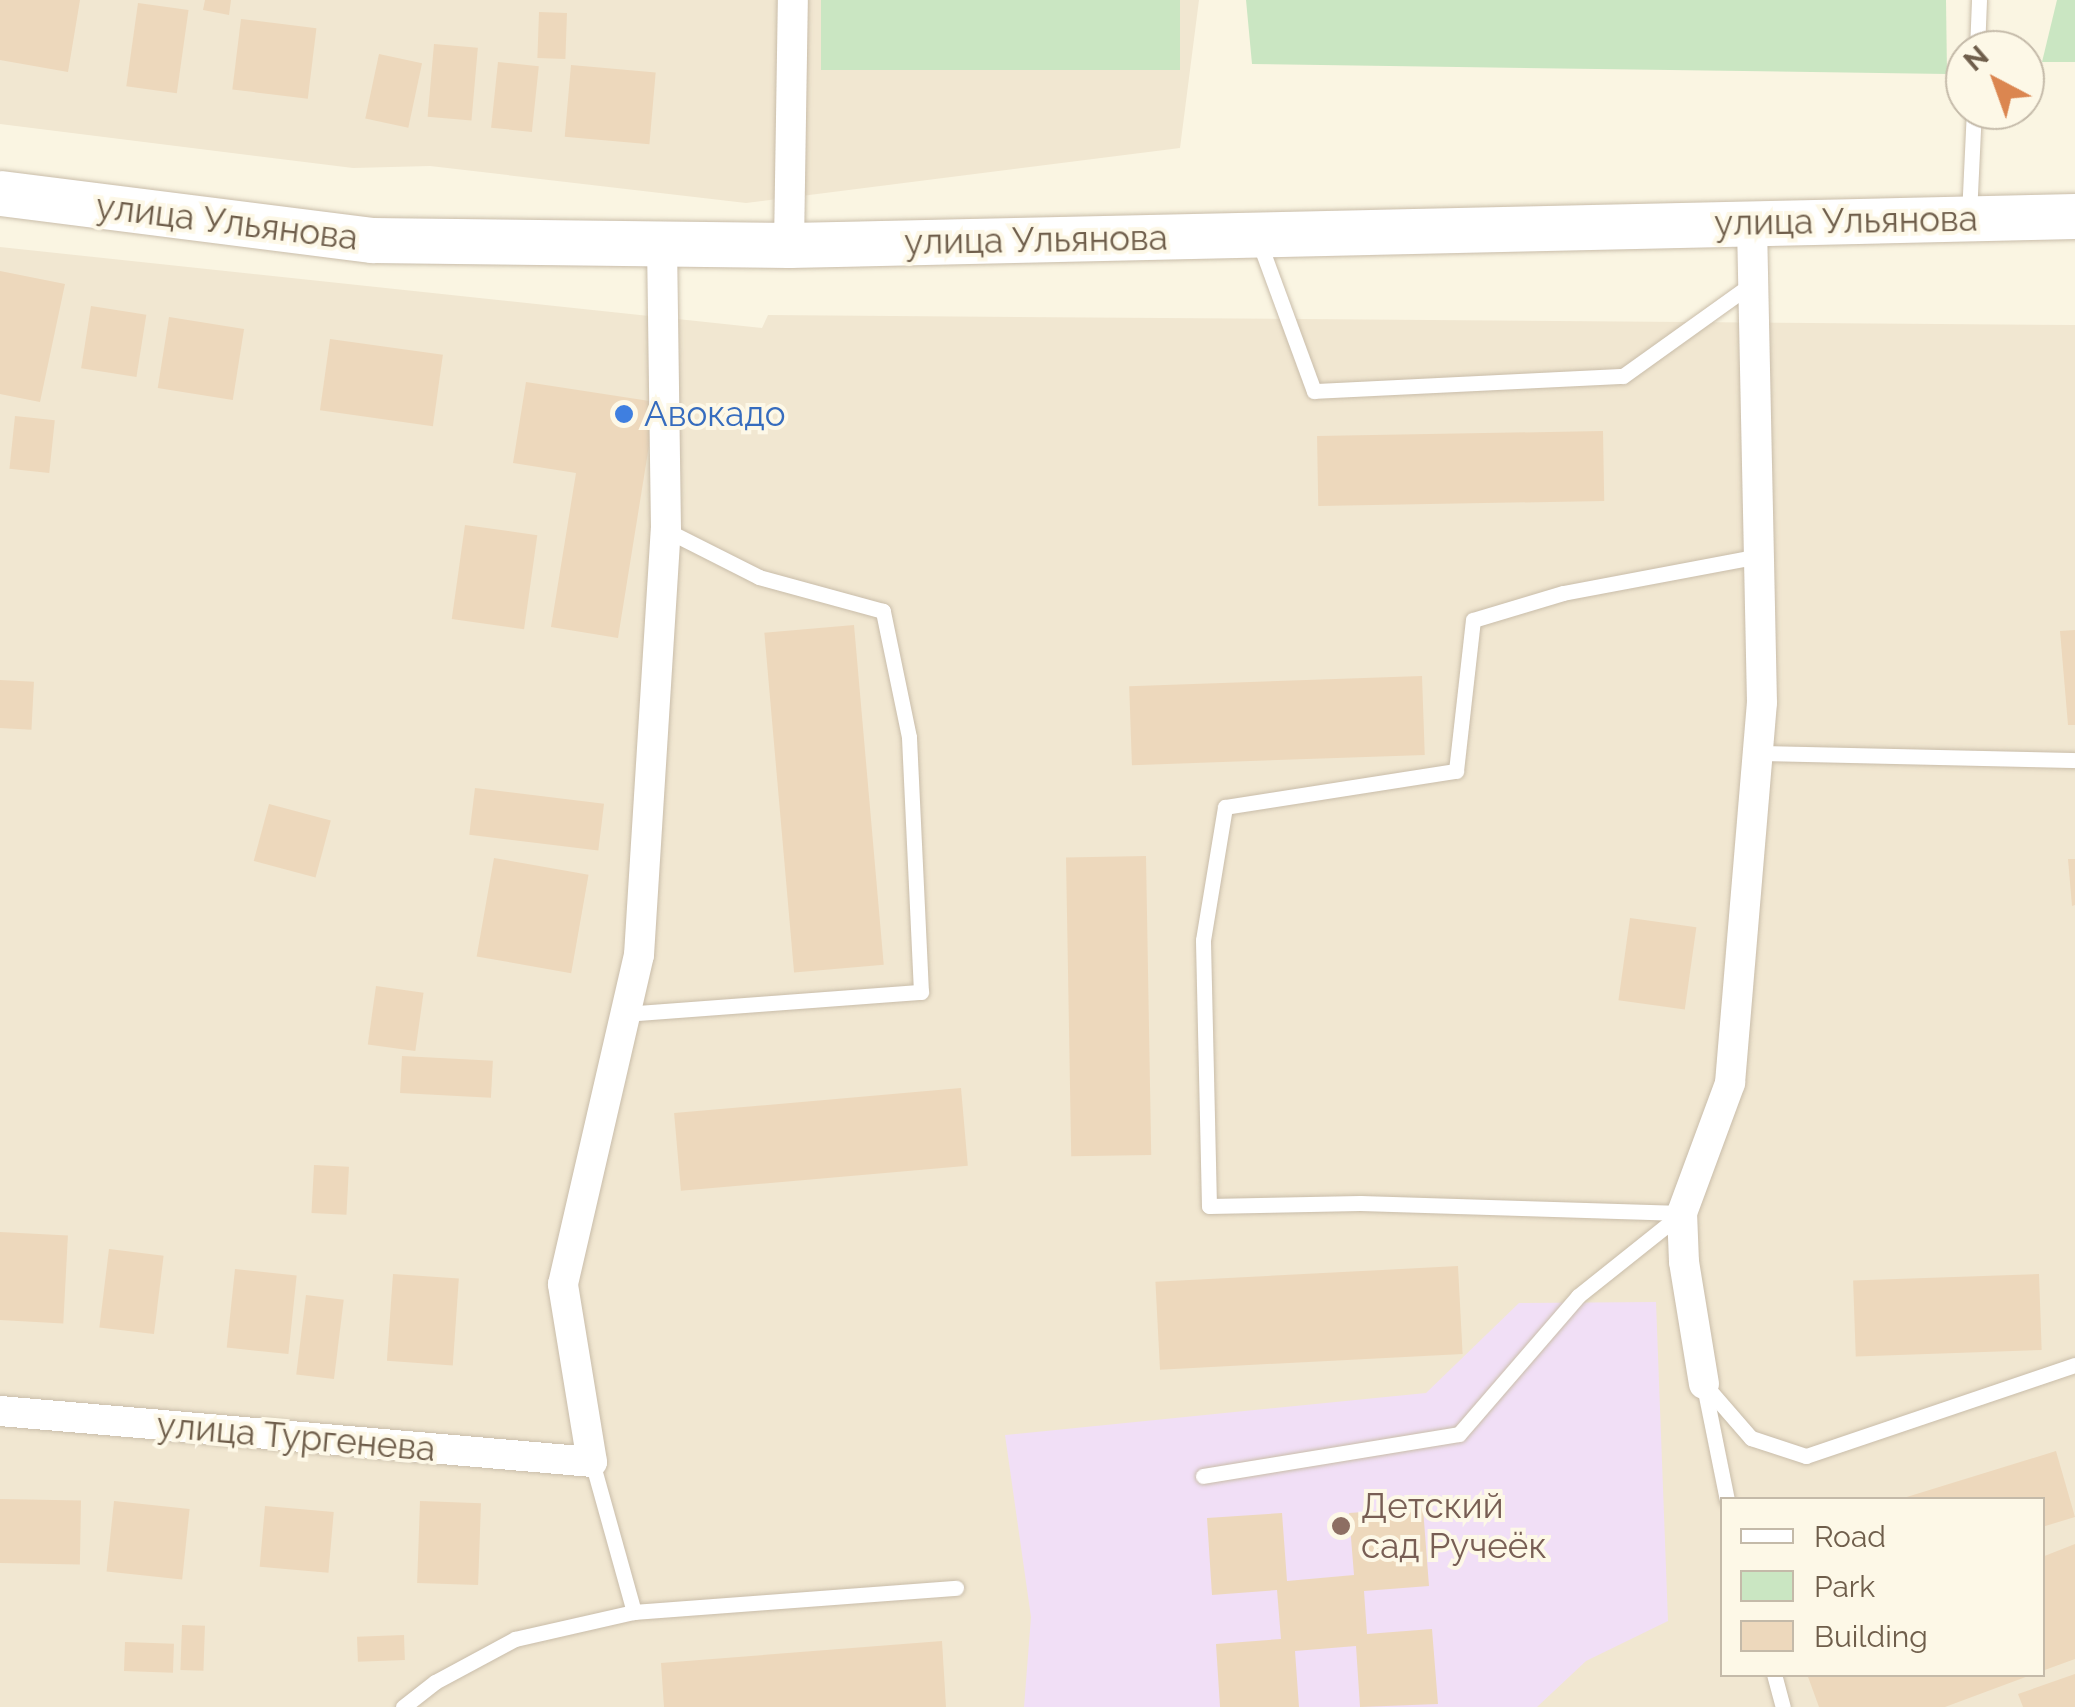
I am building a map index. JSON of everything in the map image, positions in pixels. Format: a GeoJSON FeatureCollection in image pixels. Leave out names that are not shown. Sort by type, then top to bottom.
{"type":"FeatureCollection","features":[{"type":"Feature","properties":{"kind":"main road","name":"улица Ульянова"},"geometry":{"type":"LineString","coordinates":[[0,192],[372,240],[662,244],[790,245],[2075,216]]}},
{"type":"Feature","properties":{"kind":"street"},"geometry":{"type":"LineString","coordinates":[[790,245],[792,0]]}},
{"type":"Feature","properties":{"kind":"street"},"geometry":{"type":"LineString","coordinates":[[1704,1384],[1684,1262],[1682,1213],[1730,1083],[1762,703],[1752,223]]}},
{"type":"Feature","properties":{"kind":"street"},"geometry":{"type":"LineString","coordinates":[[592,1462],[563,1284],[638,955],[666,530],[662,244]]}},
{"type":"Feature","properties":{"kind":"street","name":"улица Тургенева"},"geometry":{"type":"LineString","coordinates":[[0,1411],[592,1462]]}},
{"type":"Feature","properties":{"kind":"lane"},"geometry":{"type":"LineString","coordinates":[[1978,30],[1979,0]]}},
{"type":"Feature","properties":{"kind":"lane"},"geometry":{"type":"LineString","coordinates":[[1969,218],[1973,130]]}},
{"type":"Feature","properties":{"kind":"lane"},"geometry":{"type":"LineString","coordinates":[[1256,235],[1314,391],[1623,376],[1753,283]]}},
{"type":"Feature","properties":{"kind":"lane"},"geometry":{"type":"LineString","coordinates":[[625,1014],[920,992],[910,736],[883,612],[759,577],[666,530]]}},
{"type":"Feature","properties":{"kind":"lane"},"geometry":{"type":"LineString","coordinates":[[1682,1213],[1360,1202],[1209,1206],[1203,940],[1225,808],[1456,772],[1473,620],[1564,593],[1759,556]]}},
{"type":"Feature","properties":{"kind":"lane"},"geometry":{"type":"LineString","coordinates":[[1758,752],[2075,760]]}},
{"type":"Feature","properties":{"kind":"lane"},"geometry":{"type":"LineString","coordinates":[[1204,1476],[1459,1434],[1578,1296],[1682,1213]]}},
{"type":"Feature","properties":{"kind":"lane"},"geometry":{"type":"LineString","coordinates":[[1704,1384],[1750,1438],[1806,1456],[2075,1364]]}},
{"type":"Feature","properties":{"kind":"lane"},"geometry":{"type":"LineString","coordinates":[[1704,1384],[1726,1497]]}},
{"type":"Feature","properties":{"kind":"lane"},"geometry":{"type":"LineString","coordinates":[[592,1462],[634,1612]]}},
{"type":"Feature","properties":{"kind":"lane"},"geometry":{"type":"LineString","coordinates":[[403,1707],[435,1682],[514,1639],[634,1612],[956,1588]]}},
{"type":"Feature","properties":{"kind":"lane"},"geometry":{"type":"LineString","coordinates":[[1775,1677],[1783,1707]]}},
{"type":"Feature","properties":{"kind":"shaded area"},"geometry":{"type":"Polygon","coordinates":[[[0,0],[1199,0],[1180,148],[746,203],[430,166],[353,168],[0,124],[0,0]]]}},
{"type":"Feature","properties":{"kind":"shaded area"},"geometry":{"type":"Polygon","coordinates":[[[0,247],[762,328],[768,315],[2075,325],[2075,1707],[0,1707],[0,247]]]}},
{"type":"Feature","properties":{"kind":"shaded area","name":"Детский сад Ручеёк"},"geometry":{"type":"Polygon","coordinates":[[[1656,1302],[1668,1621],[1586,1661],[1537,1707],[1024,1707],[1031,1617],[1005,1435],[1426,1393],[1519,1303],[1656,1302]]]}},
{"type":"Feature","properties":{"kind":"green space"},"geometry":{"type":"Polygon","coordinates":[[[821,0],[1180,0],[1180,70],[821,70],[821,0]]]}},
{"type":"Feature","properties":{"kind":"green space"},"geometry":{"type":"Polygon","coordinates":[[[1246,0],[1946,0],[1945,74],[1252,64],[1246,0]]]}},
{"type":"Feature","properties":{"kind":"green space"},"geometry":{"type":"Polygon","coordinates":[[[2057,0],[2075,0],[2075,62],[2045,62],[2057,0]]]}},
{"type":"Feature","properties":{"kind":"building"},"geometry":{"type":"Polygon","coordinates":[[[0,0],[80,0],[68,72],[0,60],[0,0]]]}},
{"type":"Feature","properties":{"kind":"building"},"geometry":{"type":"Polygon","coordinates":[[[205,0],[231,0],[229,15],[203,10],[205,0]]]}},
{"type":"Feature","properties":{"kind":"building"},"geometry":{"type":"Polygon","coordinates":[[[138,3],[189,10],[177,93],[126,86],[138,3]]]}},
{"type":"Feature","properties":{"kind":"building"},"geometry":{"type":"Polygon","coordinates":[[[539,12],[567,13],[565,59],[537,58],[539,12]]]}},
{"type":"Feature","properties":{"kind":"building"},"geometry":{"type":"Polygon","coordinates":[[[241,19],[316,28],[308,99],[232,89],[241,19]]]}},
{"type":"Feature","properties":{"kind":"building"},"geometry":{"type":"Polygon","coordinates":[[[434,44],[478,48],[471,121],[428,117],[434,44]]]}},
{"type":"Feature","properties":{"kind":"building"},"geometry":{"type":"Polygon","coordinates":[[[379,54],[422,63],[408,128],[365,119],[379,54]]]}},
{"type":"Feature","properties":{"kind":"building"},"geometry":{"type":"Polygon","coordinates":[[[498,62],[539,66],[532,132],[491,128],[498,62]]]}},
{"type":"Feature","properties":{"kind":"building"},"geometry":{"type":"Polygon","coordinates":[[[571,65],[656,72],[649,144],[565,137],[571,65]]]}},
{"type":"Feature","properties":{"kind":"building"},"geometry":{"type":"Polygon","coordinates":[[[0,271],[65,284],[40,402],[0,394],[0,271]]]}},
{"type":"Feature","properties":{"kind":"building"},"geometry":{"type":"Polygon","coordinates":[[[91,306],[146,315],[136,377],[81,368],[91,306]]]}},
{"type":"Feature","properties":{"kind":"building"},"geometry":{"type":"Polygon","coordinates":[[[169,317],[244,329],[233,400],[158,388],[169,317]]]}},
{"type":"Feature","properties":{"kind":"building"},"geometry":{"type":"Polygon","coordinates":[[[330,339],[443,355],[433,426],[320,410],[330,339]]]}},
{"type":"Feature","properties":{"kind":"building"},"geometry":{"type":"Polygon","coordinates":[[[526,382],[656,402],[618,638],[551,627],[576,473],[513,463],[526,382]]]}},
{"type":"Feature","properties":{"kind":"building"},"geometry":{"type":"Polygon","coordinates":[[[15,416],[55,420],[49,473],[9,469],[15,416]]]}},
{"type":"Feature","properties":{"kind":"building"},"geometry":{"type":"Polygon","coordinates":[[[1603,431],[1604,501],[1318,506],[1317,436],[1603,431]]]}},
{"type":"Feature","properties":{"kind":"building"},"geometry":{"type":"Polygon","coordinates":[[[465,525],[537,535],[524,629],[452,619],[465,525]]]}},
{"type":"Feature","properties":{"kind":"building"},"geometry":{"type":"Polygon","coordinates":[[[854,625],[884,965],[794,973],[764,633],[854,625]]]}},
{"type":"Feature","properties":{"kind":"building"},"geometry":{"type":"Polygon","coordinates":[[[2075,630],[2075,725],[2068,725],[2060,631],[2075,630]]]}},
{"type":"Feature","properties":{"kind":"building"},"geometry":{"type":"Polygon","coordinates":[[[1422,676],[1425,755],[1132,765],[1129,686],[1422,676]]]}},
{"type":"Feature","properties":{"kind":"building"},"geometry":{"type":"Polygon","coordinates":[[[0,680],[34,682],[31,730],[0,728],[0,680]]]}},
{"type":"Feature","properties":{"kind":"building"},"geometry":{"type":"Polygon","coordinates":[[[475,788],[604,804],[598,850],[469,835],[475,788]]]}},
{"type":"Feature","properties":{"kind":"building"},"geometry":{"type":"Polygon","coordinates":[[[269,804],[331,821],[316,878],[254,861],[269,804]]]}},
{"type":"Feature","properties":{"kind":"building"},"geometry":{"type":"Polygon","coordinates":[[[1146,856],[1151,1155],[1071,1156],[1066,857],[1146,856]]]}},
{"type":"Feature","properties":{"kind":"building"},"geometry":{"type":"Polygon","coordinates":[[[494,858],[589,875],[571,973],[477,956],[494,858]]]}},
{"type":"Feature","properties":{"kind":"building"},"geometry":{"type":"Polygon","coordinates":[[[2068,859],[2075,859],[2072,906],[2068,859]]]}},
{"type":"Feature","properties":{"kind":"building"},"geometry":{"type":"Polygon","coordinates":[[[1630,918],[1696,927],[1685,1010],[1618,1000],[1630,918]]]}},
{"type":"Feature","properties":{"kind":"building"},"geometry":{"type":"Polygon","coordinates":[[[376,986],[424,993],[415,1051],[368,1044],[376,986]]]}},
{"type":"Feature","properties":{"kind":"building"},"geometry":{"type":"Polygon","coordinates":[[[402,1056],[493,1061],[491,1098],[400,1093],[402,1056]]]}},
{"type":"Feature","properties":{"kind":"building"},"geometry":{"type":"Polygon","coordinates":[[[961,1088],[968,1166],[681,1191],[674,1113],[961,1088]]]}},
{"type":"Feature","properties":{"kind":"building"},"geometry":{"type":"Polygon","coordinates":[[[314,1165],[349,1167],[346,1215],[311,1213],[314,1165]]]}},
{"type":"Feature","properties":{"kind":"building"},"geometry":{"type":"Polygon","coordinates":[[[0,1232],[68,1236],[63,1323],[0,1320],[0,1232]]]}},
{"type":"Feature","properties":{"kind":"building"},"geometry":{"type":"Polygon","coordinates":[[[109,1249],[164,1256],[154,1334],[99,1327],[109,1249]]]}},
{"type":"Feature","properties":{"kind":"building"},"geometry":{"type":"Polygon","coordinates":[[[1458,1266],[1463,1354],[1160,1370],[1155,1282],[1458,1266]]]}},
{"type":"Feature","properties":{"kind":"building"},"geometry":{"type":"Polygon","coordinates":[[[235,1269],[297,1275],[288,1354],[227,1348],[235,1269]]]}},
{"type":"Feature","properties":{"kind":"building"},"geometry":{"type":"Polygon","coordinates":[[[393,1274],[459,1279],[453,1365],[387,1361],[393,1274]]]}},
{"type":"Feature","properties":{"kind":"building"},"geometry":{"type":"Polygon","coordinates":[[[2039,1274],[2042,1350],[1856,1356],[1853,1280],[2039,1274]]]}},
{"type":"Feature","properties":{"kind":"building"},"geometry":{"type":"Polygon","coordinates":[[[306,1295],[344,1300],[334,1379],[296,1374],[306,1295]]]}},
{"type":"Feature","properties":{"kind":"building"},"geometry":{"type":"Polygon","coordinates":[[[2056,1451],[2075,1517],[2045,1526],[2045,1497],[1907,1497],[2056,1451]]]}},
{"type":"Feature","properties":{"kind":"building"},"geometry":{"type":"Polygon","coordinates":[[[0,1499],[81,1500],[80,1564],[0,1563],[0,1499]]]}},
{"type":"Feature","properties":{"kind":"building"},"geometry":{"type":"Polygon","coordinates":[[[114,1501],[190,1509],[182,1580],[107,1572],[114,1501]]]}},
{"type":"Feature","properties":{"kind":"building"},"geometry":{"type":"Polygon","coordinates":[[[420,1501],[481,1503],[478,1585],[417,1583],[420,1501]]]}},
{"type":"Feature","properties":{"kind":"building"},"geometry":{"type":"Polygon","coordinates":[[[265,1506],[334,1512],[328,1573],[260,1567],[265,1506]]]}},
{"type":"Feature","properties":{"kind":"building"},"geometry":{"type":"Polygon","coordinates":[[[1423,1508],[1429,1586],[1364,1591],[1367,1634],[1432,1629],[1438,1704],[1360,1707],[1356,1646],[1295,1651],[1299,1707],[1220,1707],[1216,1644],[1281,1639],[1277,1590],[1212,1595],[1207,1518],[1282,1513],[1287,1581],[1354,1575],[1349,1513],[1423,1508]]]}},
{"type":"Feature","properties":{"kind":"building"},"geometry":{"type":"Polygon","coordinates":[[[2075,1544],[2075,1659],[2045,1670],[2045,1556],[2075,1544]]]}},
{"type":"Feature","properties":{"kind":"building"},"geometry":{"type":"Polygon","coordinates":[[[182,1625],[205,1626],[203,1671],[180,1670],[182,1625]]]}},
{"type":"Feature","properties":{"kind":"building"},"geometry":{"type":"Polygon","coordinates":[[[404,1635],[405,1660],[358,1662],[357,1637],[404,1635]]]}},
{"type":"Feature","properties":{"kind":"building"},"geometry":{"type":"Polygon","coordinates":[[[942,1641],[946,1707],[664,1707],[661,1663],[942,1641]]]}},
{"type":"Feature","properties":{"kind":"building"},"geometry":{"type":"Polygon","coordinates":[[[125,1642],[174,1644],[173,1673],[124,1671],[125,1642]]]}},
{"type":"Feature","properties":{"kind":"building"},"geometry":{"type":"Polygon","coordinates":[[[2075,1674],[2075,1707],[2023,1707],[2018,1694],[2075,1674]]]}},
{"type":"Feature","properties":{"kind":"building"},"geometry":{"type":"Polygon","coordinates":[[[1808,1677],[2026,1677],[1945,1707],[1819,1707],[1808,1677]]]}},
{"type":"Feature","properties":{"kind":"place","name":"Авокадо"},"geometry":{"type":"Point","coordinates":[624,414]}},
{"type":"Feature","properties":{"kind":"place","name":"Детский сад Ручеёк"},"geometry":{"type":"Point","coordinates":[1341,1526]}}]}
